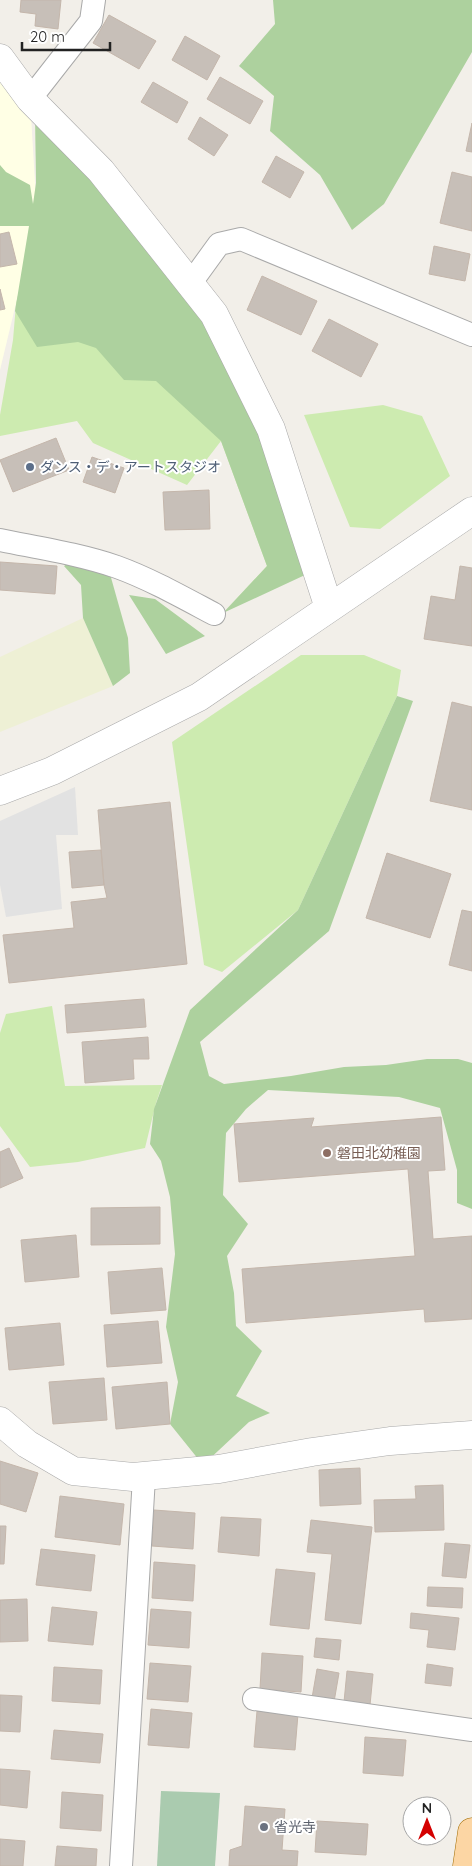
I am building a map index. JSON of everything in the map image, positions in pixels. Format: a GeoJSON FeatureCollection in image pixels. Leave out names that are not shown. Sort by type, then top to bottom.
{"type":"FeatureCollection","features":[{"type":"Feature","properties":{"kind":"main road"},"geometry":{"type":"LineString","coordinates":[[467,1866],[472,1832]]}},
{"type":"Feature","properties":{"kind":"street"},"geometry":{"type":"LineString","coordinates":[[30,100],[91,21],[94,0]]}},
{"type":"Feature","properties":{"kind":"street"},"geometry":{"type":"LineString","coordinates":[[0,58],[30,100],[101,171],[214,314],[271,429],[328,608]]}},
{"type":"Feature","properties":{"kind":"street"},"geometry":{"type":"LineString","coordinates":[[190,284],[219,244],[241,239],[472,335]]}},
{"type":"Feature","properties":{"kind":"street"},"geometry":{"type":"LineString","coordinates":[[0,791],[52,771],[199,697],[472,511]]}},
{"type":"Feature","properties":{"kind":"street"},"geometry":{"type":"LineString","coordinates":[[0,540],[67,554],[116,567],[170,590],[214,614]]}},
{"type":"Feature","properties":{"kind":"street"},"geometry":{"type":"LineString","coordinates":[[0,1421],[27,1444],[74,1471],[133,1478],[219,1469],[312,1452],[390,1441],[472,1435]]}},
{"type":"Feature","properties":{"kind":"street"},"geometry":{"type":"LineString","coordinates":[[121,1866],[144,1476]]}},
{"type":"Feature","properties":{"kind":"street"},"geometry":{"type":"LineString","coordinates":[[254,1699],[472,1730]]}},
{"type":"Feature","properties":{"kind":"shaded area"},"geometry":{"type":"Polygon","coordinates":[[[0,58],[30,99],[37,216],[0,370],[0,58]]]}},
{"type":"Feature","properties":{"kind":"shaded area"},"geometry":{"type":"Polygon","coordinates":[[[83,618],[113,686],[0,732],[0,657],[83,618]]]}},
{"type":"Feature","properties":{"kind":"shaded area"},"geometry":{"type":"Polygon","coordinates":[[[75,787],[78,835],[56,835],[62,909],[6,917],[0,885],[0,821],[75,787]]]}},
{"type":"Feature","properties":{"kind":"shaded area"},"geometry":{"type":"Polygon","coordinates":[[[161,1791],[220,1793],[215,1866],[157,1866],[161,1791]]]}},
{"type":"Feature","properties":{"kind":"green space"},"geometry":{"type":"Polygon","coordinates":[[[273,0],[472,0],[472,52],[384,204],[352,230],[320,175],[270,131],[274,96],[239,66],[275,24],[273,0]]]}},
{"type":"Feature","properties":{"kind":"green space"},"geometry":{"type":"Polygon","coordinates":[[[35,104],[303,530],[223,613],[267,566],[221,441],[187,485],[93,443],[77,421],[0,436],[0,415],[13,340],[16,304],[37,216],[35,104]]]}},
{"type":"Feature","properties":{"kind":"green space"},"geometry":{"type":"Polygon","coordinates":[[[35,104],[190,284],[253,409],[305,575],[223,613],[267,566],[221,441],[156,381],[124,380],[96,348],[78,342],[37,347],[15,311],[29,226],[0,226],[0,165],[6,172],[30,185],[33,204],[36,183],[35,104]]]}},
{"type":"Feature","properties":{"kind":"green space"},"geometry":{"type":"Polygon","coordinates":[[[383,405],[422,416],[450,476],[380,529],[350,527],[304,415],[383,405]]]}},
{"type":"Feature","properties":{"kind":"green space"},"geometry":{"type":"Polygon","coordinates":[[[77,557],[110,574],[128,638],[130,673],[113,686],[83,618],[81,585],[64,566],[77,557]]]}},
{"type":"Feature","properties":{"kind":"green space"},"geometry":{"type":"Polygon","coordinates":[[[129,595],[155,599],[205,636],[166,654],[129,595]]]}},
{"type":"Feature","properties":{"kind":"green space"},"geometry":{"type":"Polygon","coordinates":[[[301,655],[364,655],[401,670],[397,696],[298,910],[222,972],[204,965],[172,742],[301,655]]]}},
{"type":"Feature","properties":{"kind":"green space"},"geometry":{"type":"Polygon","coordinates":[[[397,696],[413,701],[329,931],[200,1042],[209,1076],[224,1084],[344,1067],[386,1065],[427,1059],[458,1059],[472,1063],[472,1209],[457,1203],[457,1170],[440,1108],[399,1097],[268,1090],[246,1109],[226,1133],[223,1195],[248,1224],[227,1256],[234,1293],[236,1326],[262,1351],[236,1396],[270,1413],[249,1422],[203,1465],[170,1424],[178,1382],[166,1327],[175,1254],[170,1197],[161,1161],[150,1144],[154,1109],[190,1010],[298,910],[397,696]]]}},
{"type":"Feature","properties":{"kind":"green space"},"geometry":{"type":"Polygon","coordinates":[[[52,1006],[65,1086],[162,1085],[145,1148],[78,1162],[30,1167],[0,1126],[0,1033],[6,1014],[52,1006]]]}},
{"type":"Feature","properties":{"kind":"building"},"geometry":{"type":"Polygon","coordinates":[[[21,0],[61,0],[58,29],[35,26],[36,14],[20,12],[21,0]]]}},
{"type":"Feature","properties":{"kind":"building"},"geometry":{"type":"Polygon","coordinates":[[[109,15],[156,41],[139,69],[93,43],[109,15]]]}},
{"type":"Feature","properties":{"kind":"building"},"geometry":{"type":"Polygon","coordinates":[[[185,36],[220,56],[207,80],[172,60],[185,36]]]}},
{"type":"Feature","properties":{"kind":"building"},"geometry":{"type":"Polygon","coordinates":[[[220,77],[263,101],[250,124],[207,99],[220,77]]]}},
{"type":"Feature","properties":{"kind":"building"},"geometry":{"type":"Polygon","coordinates":[[[153,82],[188,102],[177,123],[141,102],[153,82]]]}},
{"type":"Feature","properties":{"kind":"building"},"geometry":{"type":"Polygon","coordinates":[[[200,117],[228,135],[214,156],[188,139],[200,117]]]}},
{"type":"Feature","properties":{"kind":"building"},"geometry":{"type":"Polygon","coordinates":[[[472,123],[472,152],[466,151],[472,123]]]}},
{"type":"Feature","properties":{"kind":"building"},"geometry":{"type":"Polygon","coordinates":[[[276,156],[304,172],[290,198],[262,182],[276,156]]]}},
{"type":"Feature","properties":{"kind":"building"},"geometry":{"type":"Polygon","coordinates":[[[452,172],[472,177],[472,231],[440,223],[452,172]]]}},
{"type":"Feature","properties":{"kind":"building"},"geometry":{"type":"Polygon","coordinates":[[[9,232],[17,264],[0,267],[0,234],[9,232]]]}},
{"type":"Feature","properties":{"kind":"building"},"geometry":{"type":"Polygon","coordinates":[[[434,246],[470,254],[465,281],[429,274],[434,246]]]}},
{"type":"Feature","properties":{"kind":"building"},"geometry":{"type":"Polygon","coordinates":[[[262,276],[317,301],[301,335],[247,310],[262,276]]]}},
{"type":"Feature","properties":{"kind":"building"},"geometry":{"type":"Polygon","coordinates":[[[0,289],[5,309],[0,310],[0,289]]]}},
{"type":"Feature","properties":{"kind":"building"},"geometry":{"type":"Polygon","coordinates":[[[329,319],[378,344],[361,377],[312,351],[329,319]]]}},
{"type":"Feature","properties":{"kind":"building"},"geometry":{"type":"Polygon","coordinates":[[[56,438],[69,470],[13,492],[0,460],[56,438]]]}},
{"type":"Feature","properties":{"kind":"building"},"geometry":{"type":"Polygon","coordinates":[[[92,457],[124,468],[115,493],[83,482],[92,457]]]}},
{"type":"Feature","properties":{"kind":"building"},"geometry":{"type":"Polygon","coordinates":[[[209,490],[210,529],[165,530],[163,492],[209,490]]]}},
{"type":"Feature","properties":{"kind":"building"},"geometry":{"type":"Polygon","coordinates":[[[0,562],[57,566],[55,594],[0,590],[0,562]]]}},
{"type":"Feature","properties":{"kind":"building"},"geometry":{"type":"Polygon","coordinates":[[[460,566],[472,568],[472,646],[424,639],[431,596],[455,600],[460,566]]]}},
{"type":"Feature","properties":{"kind":"building"},"geometry":{"type":"Polygon","coordinates":[[[452,702],[472,707],[472,810],[430,801],[452,702]]]}},
{"type":"Feature","properties":{"kind":"building"},"geometry":{"type":"Polygon","coordinates":[[[170,802],[187,964],[9,983],[3,935],[74,928],[71,902],[107,898],[104,885],[98,810],[170,802]]]}},
{"type":"Feature","properties":{"kind":"building"},"geometry":{"type":"Polygon","coordinates":[[[101,850],[104,885],[72,888],[69,852],[101,850]]]}},
{"type":"Feature","properties":{"kind":"building"},"geometry":{"type":"Polygon","coordinates":[[[387,853],[451,874],[430,938],[366,918],[387,853]]]}},
{"type":"Feature","properties":{"kind":"building"},"geometry":{"type":"Polygon","coordinates":[[[462,910],[472,912],[472,971],[449,965],[462,910]]]}},
{"type":"Feature","properties":{"kind":"building"},"geometry":{"type":"Polygon","coordinates":[[[144,999],[146,1027],[67,1033],[65,1005],[144,999]]]}},
{"type":"Feature","properties":{"kind":"building"},"geometry":{"type":"Polygon","coordinates":[[[148,1037],[149,1059],[133,1059],[134,1079],[85,1083],[82,1042],[148,1037]]]}},
{"type":"Feature","properties":{"kind":"building"},"geometry":{"type":"Polygon","coordinates":[[[441,1117],[445,1170],[428,1171],[433,1239],[472,1236],[472,1319],[425,1322],[424,1309],[246,1323],[242,1269],[415,1256],[408,1169],[239,1182],[234,1124],[314,1118],[311,1127],[441,1117]]]}},
{"type":"Feature","properties":{"kind":"building"},"geometry":{"type":"Polygon","coordinates":[[[9,1148],[23,1178],[0,1188],[0,1152],[9,1148]]]}},
{"type":"Feature","properties":{"kind":"building"},"geometry":{"type":"Polygon","coordinates":[[[160,1207],[160,1244],[91,1245],[91,1208],[160,1207]]]}},
{"type":"Feature","properties":{"kind":"building"},"geometry":{"type":"Polygon","coordinates":[[[76,1235],[79,1277],[25,1282],[21,1240],[76,1235]]]}},
{"type":"Feature","properties":{"kind":"building"},"geometry":{"type":"Polygon","coordinates":[[[162,1268],[166,1310],[111,1314],[108,1272],[162,1268]]]}},
{"type":"Feature","properties":{"kind":"building"},"geometry":{"type":"Polygon","coordinates":[[[158,1321],[162,1363],[107,1367],[104,1325],[158,1321]]]}},
{"type":"Feature","properties":{"kind":"building"},"geometry":{"type":"Polygon","coordinates":[[[60,1323],[64,1365],[9,1370],[5,1328],[60,1323]]]}},
{"type":"Feature","properties":{"kind":"building"},"geometry":{"type":"Polygon","coordinates":[[[104,1378],[107,1420],[53,1424],[49,1382],[104,1378]]]}},
{"type":"Feature","properties":{"kind":"building"},"geometry":{"type":"Polygon","coordinates":[[[167,1382],[170,1424],[116,1429],[112,1387],[167,1382]]]}},
{"type":"Feature","properties":{"kind":"building"},"geometry":{"type":"Polygon","coordinates":[[[0,1461],[38,1473],[26,1512],[0,1504],[0,1461]]]}},
{"type":"Feature","properties":{"kind":"building"},"geometry":{"type":"Polygon","coordinates":[[[360,1468],[361,1504],[320,1506],[319,1470],[360,1468]]]}},
{"type":"Feature","properties":{"kind":"building"},"geometry":{"type":"Polygon","coordinates":[[[443,1485],[444,1530],[375,1532],[374,1500],[416,1499],[415,1486],[443,1485]]]}},
{"type":"Feature","properties":{"kind":"building"},"geometry":{"type":"Polygon","coordinates":[[[60,1496],[124,1504],[120,1545],[55,1537],[60,1496]]]}},
{"type":"Feature","properties":{"kind":"building"},"geometry":{"type":"Polygon","coordinates":[[[154,1510],[195,1513],[193,1549],[152,1546],[154,1510]]]}},
{"type":"Feature","properties":{"kind":"building"},"geometry":{"type":"Polygon","coordinates":[[[221,1517],[261,1519],[259,1556],[218,1552],[221,1517]]]}},
{"type":"Feature","properties":{"kind":"building"},"geometry":{"type":"Polygon","coordinates":[[[311,1520],[372,1527],[361,1624],[325,1620],[332,1554],[307,1552],[311,1520]]]}},
{"type":"Feature","properties":{"kind":"building"},"geometry":{"type":"Polygon","coordinates":[[[0,1526],[6,1526],[4,1564],[0,1564],[0,1526]]]}},
{"type":"Feature","properties":{"kind":"building"},"geometry":{"type":"Polygon","coordinates":[[[445,1543],[470,1545],[466,1578],[442,1576],[445,1543]]]}},
{"type":"Feature","properties":{"kind":"building"},"geometry":{"type":"Polygon","coordinates":[[[41,1549],[95,1555],[91,1591],[36,1585],[41,1549]]]}},
{"type":"Feature","properties":{"kind":"building"},"geometry":{"type":"Polygon","coordinates":[[[154,1562],[195,1565],[193,1601],[152,1598],[154,1562]]]}},
{"type":"Feature","properties":{"kind":"building"},"geometry":{"type":"Polygon","coordinates":[[[276,1569],[315,1573],[309,1629],[270,1625],[276,1569]]]}},
{"type":"Feature","properties":{"kind":"building"},"geometry":{"type":"Polygon","coordinates":[[[428,1587],[463,1588],[462,1608],[427,1606],[428,1587]]]}},
{"type":"Feature","properties":{"kind":"building"},"geometry":{"type":"Polygon","coordinates":[[[27,1599],[28,1641],[0,1642],[0,1600],[27,1599]]]}},
{"type":"Feature","properties":{"kind":"building"},"geometry":{"type":"Polygon","coordinates":[[[52,1607],[97,1612],[93,1645],[48,1641],[52,1607]]]}},
{"type":"Feature","properties":{"kind":"building"},"geometry":{"type":"Polygon","coordinates":[[[151,1609],[191,1612],[189,1648],[148,1645],[151,1609]]]}},
{"type":"Feature","properties":{"kind":"building"},"geometry":{"type":"Polygon","coordinates":[[[411,1613],[459,1618],[455,1650],[427,1647],[429,1630],[410,1628],[411,1613]]]}},
{"type":"Feature","properties":{"kind":"building"},"geometry":{"type":"Polygon","coordinates":[[[316,1638],[341,1640],[339,1660],[314,1657],[316,1638]]]}},
{"type":"Feature","properties":{"kind":"building"},"geometry":{"type":"Polygon","coordinates":[[[262,1653],[303,1656],[301,1692],[260,1689],[262,1653]]]}},
{"type":"Feature","properties":{"kind":"building"},"geometry":{"type":"Polygon","coordinates":[[[150,1663],[191,1666],[188,1702],[147,1699],[150,1663]]]}},
{"type":"Feature","properties":{"kind":"building"},"geometry":{"type":"Polygon","coordinates":[[[427,1664],[453,1668],[451,1686],[425,1683],[427,1664]]]}},
{"type":"Feature","properties":{"kind":"building"},"geometry":{"type":"Polygon","coordinates":[[[54,1667],[102,1670],[100,1704],[52,1701],[54,1667]]]}},
{"type":"Feature","properties":{"kind":"building"},"geometry":{"type":"Polygon","coordinates":[[[317,1669],[339,1673],[334,1702],[312,1698],[317,1669]]]}},
{"type":"Feature","properties":{"kind":"building"},"geometry":{"type":"Polygon","coordinates":[[[347,1671],[373,1674],[370,1705],[344,1702],[347,1671]]]}},
{"type":"Feature","properties":{"kind":"building"},"geometry":{"type":"Polygon","coordinates":[[[0,1695],[22,1696],[20,1732],[0,1731],[0,1695]]]}},
{"type":"Feature","properties":{"kind":"building"},"geometry":{"type":"Polygon","coordinates":[[[151,1709],[192,1713],[189,1748],[148,1745],[151,1709]]]}},
{"type":"Feature","properties":{"kind":"building"},"geometry":{"type":"Polygon","coordinates":[[[257,1711],[298,1714],[295,1750],[254,1747],[257,1711]]]}},
{"type":"Feature","properties":{"kind":"building"},"geometry":{"type":"Polygon","coordinates":[[[54,1730],[103,1734],[100,1763],[51,1759],[54,1730]]]}},
{"type":"Feature","properties":{"kind":"building"},"geometry":{"type":"Polygon","coordinates":[[[365,1737],[406,1740],[403,1776],[363,1773],[365,1737]]]}},
{"type":"Feature","properties":{"kind":"building"},"geometry":{"type":"Polygon","coordinates":[[[0,1769],[30,1771],[27,1808],[0,1805],[0,1769]]]}},
{"type":"Feature","properties":{"kind":"building"},"geometry":{"type":"Polygon","coordinates":[[[62,1792],[103,1795],[101,1831],[60,1828],[62,1792]]]}},
{"type":"Feature","properties":{"kind":"building","name":"省光寺"},"geometry":{"type":"Polygon","coordinates":[[[245,1806],[285,1809],[282,1850],[298,1851],[297,1866],[229,1866],[230,1850],[242,1846],[245,1806]]]}},
{"type":"Feature","properties":{"kind":"building"},"geometry":{"type":"Polygon","coordinates":[[[317,1821],[368,1824],[366,1855],[315,1852],[317,1821]]]}},
{"type":"Feature","properties":{"kind":"building"},"geometry":{"type":"Polygon","coordinates":[[[0,1839],[25,1841],[23,1866],[0,1866],[0,1839]]]}},
{"type":"Feature","properties":{"kind":"building"},"geometry":{"type":"Polygon","coordinates":[[[57,1846],[97,1849],[96,1866],[55,1866],[57,1846]]]}},
{"type":"Feature","properties":{"kind":"place","name":"ダンス・デ・アートスタジオ"},"geometry":{"type":"Point","coordinates":[30,467]}},
{"type":"Feature","properties":{"kind":"place","name":"磐田北幼稚園"},"geometry":{"type":"Point","coordinates":[327,1153]}},
{"type":"Feature","properties":{"kind":"place","name":"省光寺"},"geometry":{"type":"Point","coordinates":[264,1827]}}]}
